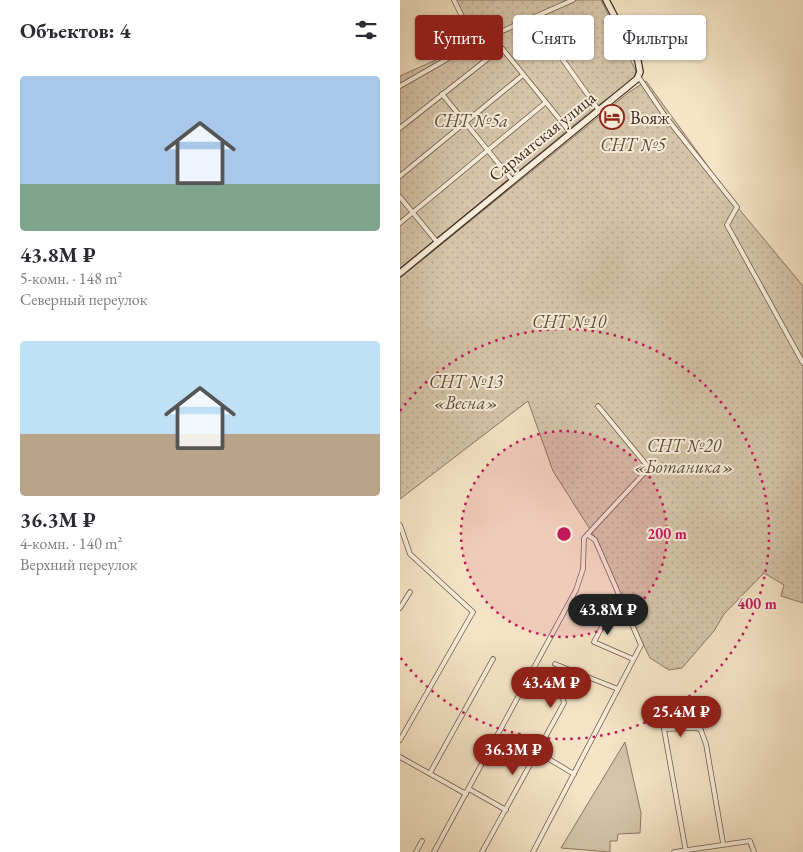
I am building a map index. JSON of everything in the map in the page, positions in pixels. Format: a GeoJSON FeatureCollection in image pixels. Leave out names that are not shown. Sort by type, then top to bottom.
{"type":"FeatureCollection","features":[{"type":"Feature","properties":{"kind":"main road"},"geometry":{"type":"LineString","coordinates":[[606,0],[638,61],[638,76]]}},
{"type":"Feature","properties":{"kind":"main road","name":"Сарматская улица"},"geometry":{"type":"LineString","coordinates":[[400,273],[638,76]]}},
{"type":"Feature","properties":{"kind":"street"},"geometry":{"type":"LineString","coordinates":[[454,0],[461,15]]}},
{"type":"Feature","properties":{"kind":"street"},"geometry":{"type":"LineString","coordinates":[[539,15],[573,0]]}},
{"type":"Feature","properties":{"kind":"street"},"geometry":{"type":"LineString","coordinates":[[503,52],[570,132]]}},
{"type":"Feature","properties":{"kind":"street"},"geometry":{"type":"LineString","coordinates":[[400,86],[445,60]]}},
{"type":"Feature","properties":{"kind":"street"},"geometry":{"type":"LineString","coordinates":[[400,128],[486,60]]}},
{"type":"Feature","properties":{"kind":"street"},"geometry":{"type":"LineString","coordinates":[[562,60],[598,109]]}},
{"type":"Feature","properties":{"kind":"street"},"geometry":{"type":"LineString","coordinates":[[400,176],[523,75]]}},
{"type":"Feature","properties":{"kind":"street"},"geometry":{"type":"LineString","coordinates":[[638,76],[665,116],[737,207],[727,225],[803,364]]}},
{"type":"Feature","properties":{"kind":"street"},"geometry":{"type":"LineString","coordinates":[[442,94],[512,180]]}},
{"type":"Feature","properties":{"kind":"street"},"geometry":{"type":"LineString","coordinates":[[400,223],[546,103]]}},
{"type":"Feature","properties":{"kind":"street"},"geometry":{"type":"LineString","coordinates":[[400,197],[437,242]]}},
{"type":"Feature","properties":{"kind":"street"},"geometry":{"type":"LineString","coordinates":[[434,852],[576,590],[583,568],[584,538],[649,468],[598,406]]}},
{"type":"Feature","properties":{"kind":"street"},"geometry":{"type":"LineString","coordinates":[[400,525],[401,535],[410,554],[473,612],[400,740]]}},
{"type":"Feature","properties":{"kind":"street"},"geometry":{"type":"LineString","coordinates":[[533,852],[641,645],[595,540],[588,535]]}},
{"type":"Feature","properties":{"kind":"street"},"geometry":{"type":"LineString","coordinates":[[400,608],[410,592]]}},
{"type":"Feature","properties":{"kind":"street"},"geometry":{"type":"LineString","coordinates":[[622,601],[613,606],[594,642],[633,659]]}},
{"type":"Feature","properties":{"kind":"street"},"geometry":{"type":"LineString","coordinates":[[430,773],[493,659]]}},
{"type":"Feature","properties":{"kind":"street"},"geometry":{"type":"LineString","coordinates":[[555,664],[618,689]]}},
{"type":"Feature","properties":{"kind":"street"},"geometry":{"type":"LineString","coordinates":[[482,852],[562,709],[564,698],[559,692],[530,676]]}},
{"type":"Feature","properties":{"kind":"street"},"geometry":{"type":"LineString","coordinates":[[671,699],[660,707],[686,851]]}},
{"type":"Feature","properties":{"kind":"street"},"geometry":{"type":"LineString","coordinates":[[700,710],[702,730],[724,843]]}},
{"type":"Feature","properties":{"kind":"street"},"geometry":{"type":"LineString","coordinates":[[665,729],[696,728],[702,730]]}},
{"type":"Feature","properties":{"kind":"street"},"geometry":{"type":"LineString","coordinates":[[537,752],[574,774]]}},
{"type":"Feature","properties":{"kind":"street"},"geometry":{"type":"LineString","coordinates":[[400,757],[466,794]]}},
{"type":"Feature","properties":{"kind":"street"},"geometry":{"type":"LineString","coordinates":[[469,789],[506,810]]}},
{"type":"Feature","properties":{"kind":"street"},"geometry":{"type":"LineString","coordinates":[[416,852],[422,841]]}},
{"type":"Feature","properties":{"kind":"street"},"geometry":{"type":"LineString","coordinates":[[674,852],[724,843],[750,841],[754,852]]}},
{"type":"Feature","properties":{"kind":"green space","name":"СНТ №5а"},"geometry":{"type":"Polygon","coordinates":[[[456,0],[601,0],[608,15],[604,15],[604,60],[631,60],[636,71],[634,80],[597,106],[400,269],[400,76],[436,60],[503,60],[503,15],[463,15],[456,0]]]}},
{"type":"Feature","properties":{"kind":"green space"},"geometry":{"type":"Polygon","coordinates":[[[646,81],[739,209],[803,286],[803,603],[781,596],[784,585],[764,573],[724,614],[714,631],[682,668],[669,670],[650,658],[602,559],[600,545],[553,471],[528,401],[400,499],[400,278],[628,93],[646,81]]]}},
{"type":"Feature","properties":{"kind":"green space"},"geometry":{"type":"Polygon","coordinates":[[[625,742],[641,813],[640,833],[618,834],[617,841],[610,841],[610,852],[561,848],[625,742]]]}},
{"type":"Feature","properties":{"kind":"place","name":"Вояж"},"geometry":{"type":"Point","coordinates":[612,117]}},
{"type":"Feature","properties":{"kind":"park label","name":"СНТ №5"},"geometry":{"type":"Point","coordinates":[633,144]}},
{"type":"Feature","properties":{"kind":"park label","name":"СНТ №10"},"geometry":{"type":"Point","coordinates":[569,321]}},
{"type":"Feature","properties":{"kind":"park label","name":"СНТ №13 «Весна»"},"geometry":{"type":"Point","coordinates":[466,391]}},
{"type":"Feature","properties":{"kind":"park label","name":"СНТ №20 «Ботаника»"},"geometry":{"type":"Point","coordinates":[684,455]}}]}
